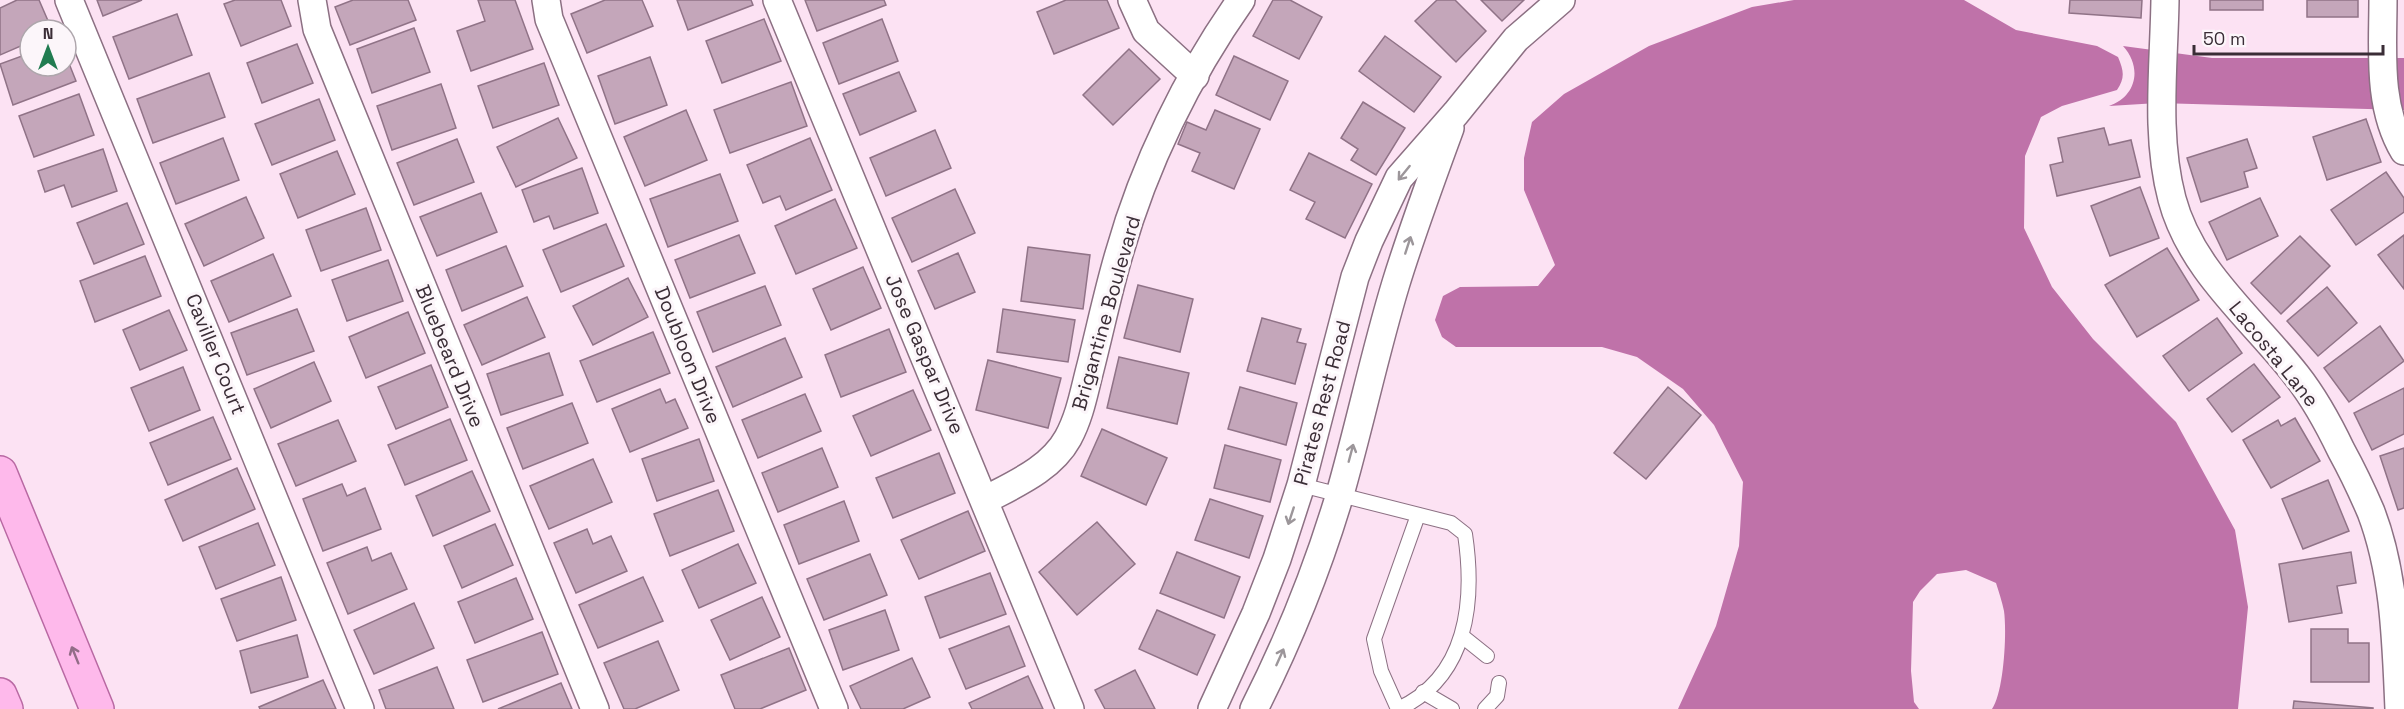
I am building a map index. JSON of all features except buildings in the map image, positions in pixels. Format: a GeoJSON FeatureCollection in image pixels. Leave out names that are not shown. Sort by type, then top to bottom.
{"type":"FeatureCollection","features":[{"type":"Feature","properties":{"kind":"main road"},"geometry":{"type":"LineString","coordinates":[[0,472],[97,709]]}},
{"type":"Feature","properties":{"kind":"main road"},"geometry":{"type":"LineString","coordinates":[[0,695],[6,709]]}},
{"type":"Feature","properties":{"kind":"street","name":"Caviller Court"},"geometry":{"type":"LineString","coordinates":[[69,0],[360,709]]}},
{"type":"Feature","properties":{"kind":"street","name":"Bluebeard Drive"},"geometry":{"type":"LineString","coordinates":[[312,0],[317,28],[595,709]]}},
{"type":"Feature","properties":{"kind":"street","name":"Doubloon Drive"},"geometry":{"type":"LineString","coordinates":[[546,0],[549,19],[834,709]]}},
{"type":"Feature","properties":{"kind":"street","name":"Jose Gaspar Drive"},"geometry":{"type":"LineString","coordinates":[[777,0],[1070,709]]}},
{"type":"Feature","properties":{"kind":"street"},"geometry":{"type":"LineString","coordinates":[[1132,0],[1146,31],[1195,76]]}},
{"type":"Feature","properties":{"kind":"street","name":"Brigantine Boulevard"},"geometry":{"type":"LineString","coordinates":[[985,500],[1024,480],[1049,462],[1068,439],[1081,408],[1119,252],[1147,175],[1195,76],[1241,0]]}},
{"type":"Feature","properties":{"kind":"street","name":"Pirates Rest Road"},"geometry":{"type":"LineString","coordinates":[[1216,708],[1256,613],[1301,485],[1359,267],[1399,178],[1516,39],[1561,0]]}},
{"type":"Feature","properties":{"kind":"street","name":"Lacosta Lane"},"geometry":{"type":"LineString","coordinates":[[2164,0],[2163,127],[2165,160],[2173,201],[2187,234],[2209,274],[2298,377],[2328,423],[2371,513],[2392,540],[2399,709]]}},
{"type":"Feature","properties":{"kind":"street"},"geometry":{"type":"LineString","coordinates":[[2383,0],[2383,80],[2388,112],[2404,151]]}},
{"type":"Feature","properties":{"kind":"street","name":"Pirates Rest Road"},"geometry":{"type":"LineString","coordinates":[[1254,709],[1279,660],[1308,590],[1339,495],[1398,277],[1420,208],[1456,113]]}},
{"type":"Feature","properties":{"kind":"street"},"geometry":{"type":"LineString","coordinates":[[1359,267],[1398,277]]}},
{"type":"Feature","properties":{"kind":"lane"},"geometry":{"type":"LineString","coordinates":[[1301,485],[1451,523],[1465,534],[1469,560],[1469,600],[1462,636],[1454,656],[1438,678],[1423,692],[1398,709],[1380,671],[1374,639],[1418,515]]}},
{"type":"Feature","properties":{"kind":"lane"},"geometry":{"type":"LineString","coordinates":[[1462,636],[1487,656]]}},
{"type":"Feature","properties":{"kind":"lane"},"geometry":{"type":"LineString","coordinates":[[1485,709],[1497,696],[1499,683]]}},
{"type":"Feature","properties":{"kind":"lane"},"geometry":{"type":"LineString","coordinates":[[1423,692],[1452,709]]}},
{"type":"Feature","properties":{"kind":"shaded area"},"geometry":{"type":"Polygon","coordinates":[[[1794,0],[1964,0],[2016,30],[2097,46],[2118,57],[2123,74],[2117,90],[2062,106],[2041,117],[2025,156],[2024,228],[2052,287],[2093,339],[2176,422],[2235,530],[2248,607],[2238,709],[1992,709],[2002,676],[2005,647],[2004,611],[1996,583],[1966,570],[1937,574],[1920,591],[1913,602],[1911,671],[1914,702],[1919,709],[1678,709],[1716,626],[1739,546],[1743,482],[1714,425],[1683,389],[1637,357],[1602,347],[1456,347],[1442,337],[1435,320],[1443,296],[1460,287],[1538,286],[1555,265],[1524,190],[1524,158],[1532,122],[1564,94],[1649,46],[1752,7],[1794,0]]]}},
{"type":"Feature","properties":{"kind":"shaded area"},"geometry":{"type":"Polygon","coordinates":[[[2123,46],[2212,58],[2404,58],[2404,110],[2158,103],[2109,106],[2125,96],[2134,81],[2133,63],[2123,46]]]}}]}
